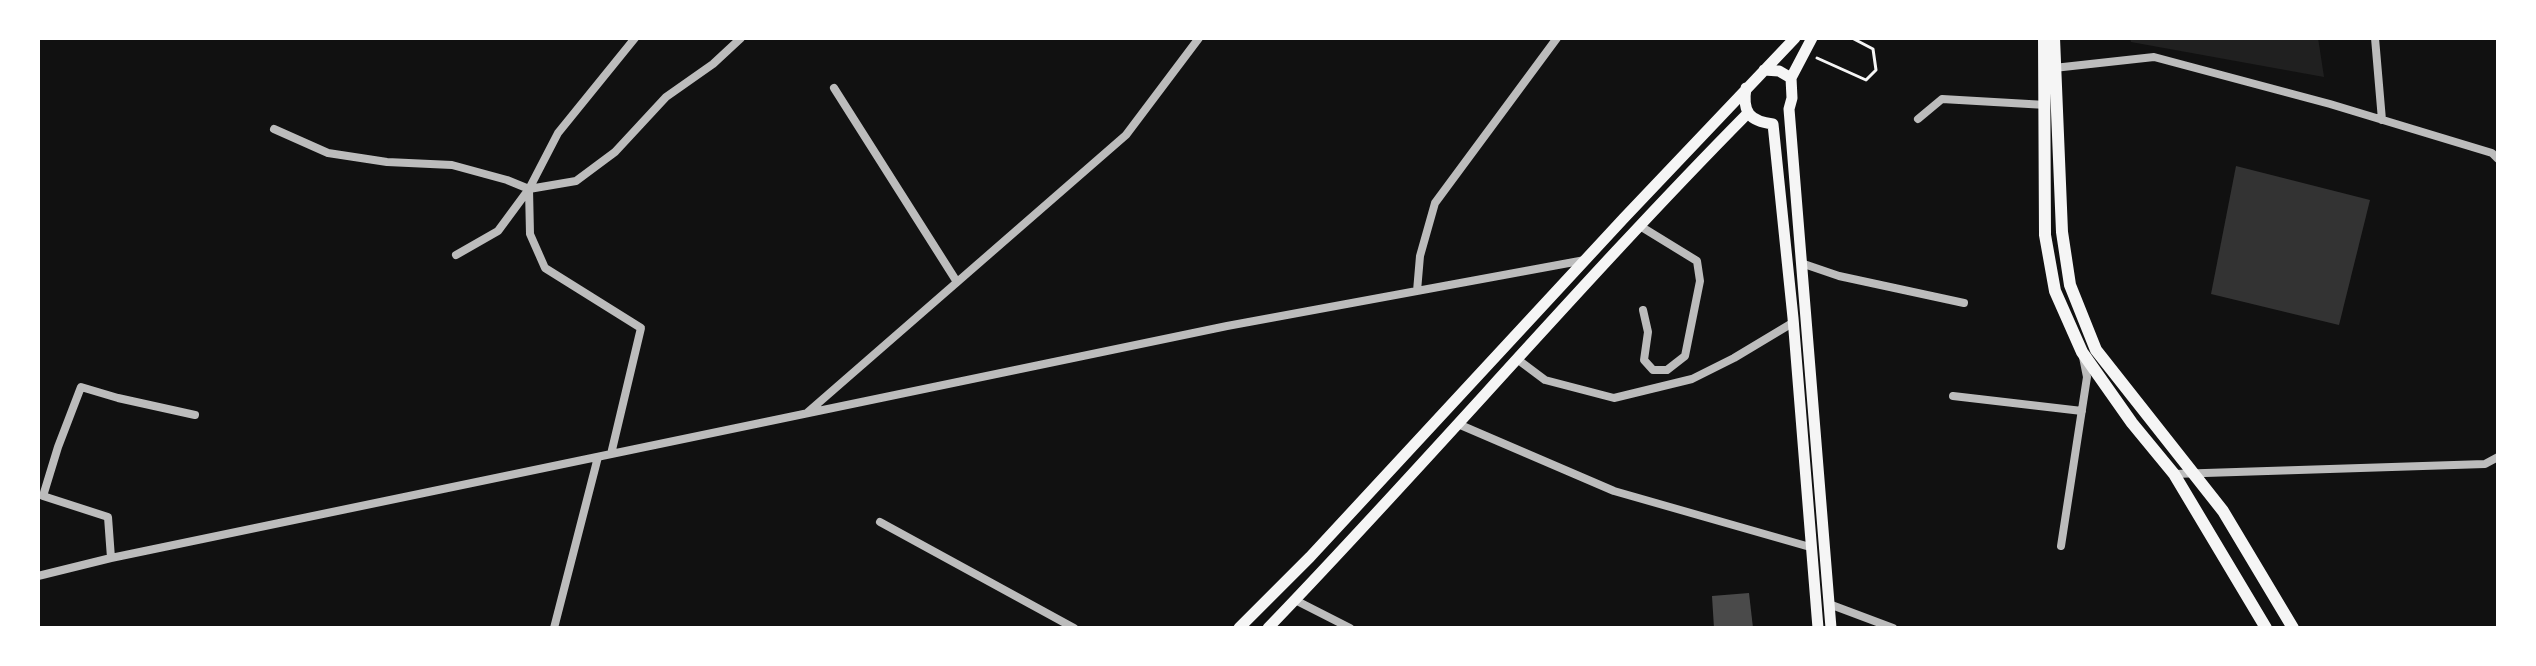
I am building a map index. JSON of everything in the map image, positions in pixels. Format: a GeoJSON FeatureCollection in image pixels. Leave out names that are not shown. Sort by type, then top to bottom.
{"type":"FeatureCollection","features":[{"type":"Feature","properties":{"kind":"main road"},"geometry":{"type":"LineString","coordinates":[[1239,628],[1310,557],[1795,38]]}},
{"type":"Feature","properties":{"kind":"main road"},"geometry":{"type":"LineString","coordinates":[[1812,38],[1791,78],[1789,109],[1831,628]]}},
{"type":"Feature","properties":{"kind":"main road"},"geometry":{"type":"LineString","coordinates":[[2044,38],[2050,68],[2062,232],[2070,285],[2096,350],[2223,511],[2293,628]]}},
{"type":"Feature","properties":{"kind":"main road"},"geometry":{"type":"LineString","coordinates":[[2054,38],[2046,105],[2045,235],[2055,291],[2082,352],[2132,423],[2174,474],[2266,628]]}},
{"type":"Feature","properties":{"kind":"main road"},"geometry":{"type":"LineString","coordinates":[[1764,70],[1779,71],[1791,78]]}},
{"type":"Feature","properties":{"kind":"main road"},"geometry":{"type":"LineString","coordinates":[[1746,88],[1744,102],[1748,113],[1758,122],[1773,124]]}},
{"type":"Feature","properties":{"kind":"main road"},"geometry":{"type":"LineString","coordinates":[[1773,124],[1789,109]]}},
{"type":"Feature","properties":{"kind":"main road"},"geometry":{"type":"LineString","coordinates":[[1268,628],[1748,113]]}},
{"type":"Feature","properties":{"kind":"main road"},"geometry":{"type":"LineString","coordinates":[[1773,124],[1794,322],[1818,628]]}},
{"type":"Feature","properties":{"kind":"street"},"geometry":{"type":"LineString","coordinates":[[456,255],[498,231],[529,189],[558,133],[635,38]]}},
{"type":"Feature","properties":{"kind":"street"},"geometry":{"type":"LineString","coordinates":[[274,129],[328,153],[387,162],[452,165],[529,189],[576,181],[615,152],[666,97],[713,64],[741,38]]}},
{"type":"Feature","properties":{"kind":"street"},"geometry":{"type":"LineString","coordinates":[[806,414],[1126,135],[1199,38]]}},
{"type":"Feature","properties":{"kind":"street"},"geometry":{"type":"LineString","coordinates":[[1417,291],[1420,256],[1435,203],[1557,38]]}},
{"type":"Feature","properties":{"kind":"street"},"geometry":{"type":"LineString","coordinates":[[2375,38],[2382,120]]}},
{"type":"Feature","properties":{"kind":"street"},"geometry":{"type":"LineString","coordinates":[[2050,68],[2154,57],[2382,120],[2492,153],[2498,159]]}},
{"type":"Feature","properties":{"kind":"street"},"geometry":{"type":"LineString","coordinates":[[834,88],[957,282]]}},
{"type":"Feature","properties":{"kind":"street"},"geometry":{"type":"LineString","coordinates":[[1918,119],[1942,99],[2046,105]]}},
{"type":"Feature","properties":{"kind":"street"},"geometry":{"type":"LineString","coordinates":[[529,189],[530,234],[545,268],[641,328],[611,454]]}},
{"type":"Feature","properties":{"kind":"street"},"geometry":{"type":"LineString","coordinates":[[1640,226],[1697,261],[1700,281],[1685,356],[1667,370],[1653,370],[1644,360],[1648,332],[1643,310]]}},
{"type":"Feature","properties":{"kind":"street"},"geometry":{"type":"LineString","coordinates":[[38,576],[111,558],[1227,326],[1585,260]]}},
{"type":"Feature","properties":{"kind":"street"},"geometry":{"type":"LineString","coordinates":[[1801,263],[1839,276],[1964,303]]}},
{"type":"Feature","properties":{"kind":"street"},"geometry":{"type":"LineString","coordinates":[[1517,359],[1545,380],[1614,398],[1692,379],[1794,322]]}},
{"type":"Feature","properties":{"kind":"street"},"geometry":{"type":"LineString","coordinates":[[2061,546],[2087,377],[2082,352]]}},
{"type":"Feature","properties":{"kind":"street"},"geometry":{"type":"LineString","coordinates":[[111,558],[108,517],[43,496],[81,387],[195,415]]}},
{"type":"Feature","properties":{"kind":"street"},"geometry":{"type":"LineString","coordinates":[[1953,396],[2082,411]]}},
{"type":"Feature","properties":{"kind":"street"},"geometry":{"type":"LineString","coordinates":[[1458,424],[1614,491],[1810,547]]}},
{"type":"Feature","properties":{"kind":"street"},"geometry":{"type":"LineString","coordinates":[[554,628],[598,457]]}},
{"type":"Feature","properties":{"kind":"street"},"geometry":{"type":"LineString","coordinates":[[2174,474],[2485,464],[2498,457]]}},
{"type":"Feature","properties":{"kind":"street"},"geometry":{"type":"LineString","coordinates":[[880,522],[1074,628]]}},
{"type":"Feature","properties":{"kind":"street"},"geometry":{"type":"LineString","coordinates":[[1295,600],[1350,628]]}},
{"type":"Feature","properties":{"kind":"street"},"geometry":{"type":"LineString","coordinates":[[1829,604],[1893,628]]}},
{"type":"Feature","properties":{"kind":"path"},"geometry":{"type":"LineString","coordinates":[[1804,53],[1866,80],[1876,70],[1873,49],[1852,38]]}},
{"type":"Feature","properties":{"kind":"shaded area"},"geometry":{"type":"Polygon","coordinates":[[[2130,38],[2318,38],[2324,77],[2131,42],[2130,38]]]}},
{"type":"Feature","properties":{"kind":"shaded area"},"geometry":{"type":"Polygon","coordinates":[[[2236,166],[2370,200],[2339,325],[2211,294],[2236,166]]]}},
{"type":"Feature","properties":{"kind":"building"},"geometry":{"type":"Polygon","coordinates":[[[1749,593],[1753,628],[1714,628],[1712,596],[1749,593]]]}}]}
